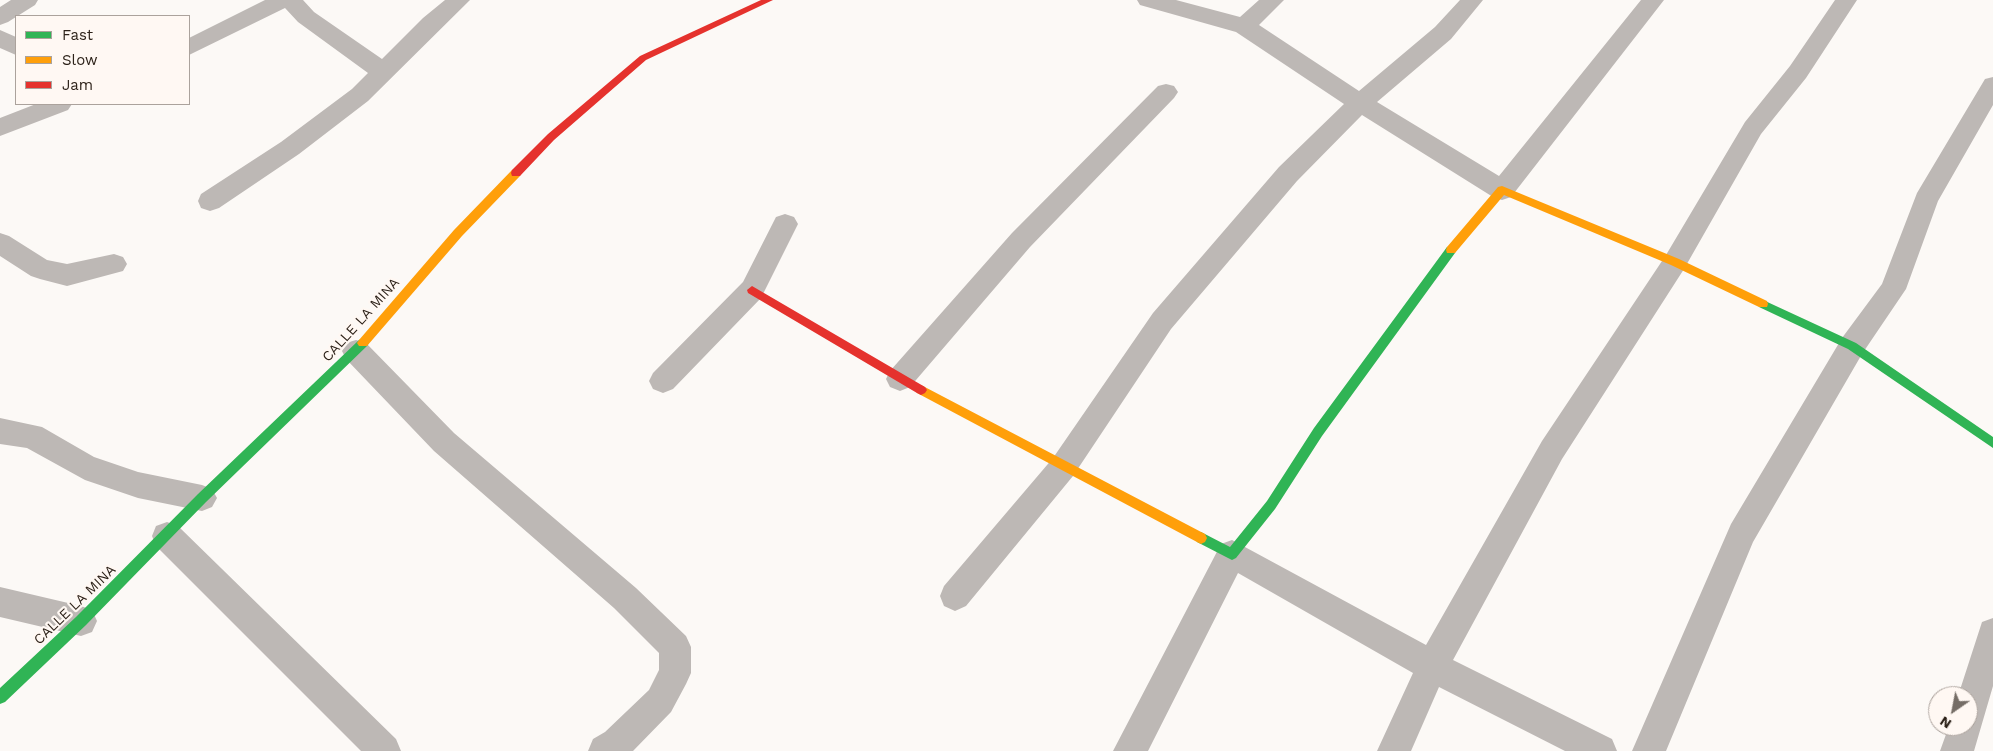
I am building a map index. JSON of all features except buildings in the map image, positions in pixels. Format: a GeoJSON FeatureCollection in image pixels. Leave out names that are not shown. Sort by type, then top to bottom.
{"type":"FeatureCollection","features":[{"type":"Feature","properties":{"kind":"street"},"geometry":{"type":"LineString","coordinates":[[0,17],[27,0]]}},
{"type":"Feature","properties":{"kind":"street"},"geometry":{"type":"LineString","coordinates":[[190,46],[283,0]]}},
{"type":"Feature","properties":{"kind":"street"},"geometry":{"type":"LineString","coordinates":[[290,0],[306,17],[359,53],[383,72]]}},
{"type":"Feature","properties":{"kind":"street"},"geometry":{"type":"LineString","coordinates":[[210,200],[298,142],[360,95],[432,23],[459,0]]}},
{"type":"Feature","properties":{"kind":"street","name":"CALLE LA MINA"},"geometry":{"type":"LineString","coordinates":[[0,697],[81,622],[202,498],[356,351],[458,233],[551,137],[642,58],[769,0]]}},
{"type":"Feature","properties":{"kind":"street"},"geometry":{"type":"LineString","coordinates":[[1148,0],[1244,26],[1360,103],[1502,190],[1675,262],[1852,346],[1993,443]]}},
{"type":"Feature","properties":{"kind":"street"},"geometry":{"type":"LineString","coordinates":[[1244,26],[1273,0]]}},
{"type":"Feature","properties":{"kind":"street"},"geometry":{"type":"LineString","coordinates":[[955,596],[1063,467],[1162,321],[1288,174],[1360,103],[1442,34],[1472,0]]}},
{"type":"Feature","properties":{"kind":"street"},"geometry":{"type":"LineString","coordinates":[[1130,751],[1232,554],[1271,505],[1318,432],[1450,252],[1502,190],[1653,0]]}},
{"type":"Feature","properties":{"kind":"street"},"geometry":{"type":"LineString","coordinates":[[1394,751],[1432,666],[1552,450],[1675,262],[1753,128],[1798,72],[1846,0]]}},
{"type":"Feature","properties":{"kind":"street"},"geometry":{"type":"LineString","coordinates":[[0,38],[15,46]]}},
{"type":"Feature","properties":{"kind":"street"},"geometry":{"type":"LineString","coordinates":[[1649,751],[1742,534],[1852,346],[1893,289],[1926,200],[1993,85]]}},
{"type":"Feature","properties":{"kind":"street"},"geometry":{"type":"LineString","coordinates":[[900,379],[1022,240],[1166,92]]}},
{"type":"Feature","properties":{"kind":"street"},"geometry":{"type":"LineString","coordinates":[[0,127],[57,105]]}},
{"type":"Feature","properties":{"kind":"street"},"geometry":{"type":"LineString","coordinates":[[663,381],[752,290],[785,224]]}},
{"type":"Feature","properties":{"kind":"street"},"geometry":{"type":"LineString","coordinates":[[0,243],[40,269],[67,275],[114,264]]}},
{"type":"Feature","properties":{"kind":"street"},"geometry":{"type":"LineString","coordinates":[[752,290],[900,379],[1063,467],[1232,554],[1432,666],[1600,751]]}},
{"type":"Feature","properties":{"kind":"street"},"geometry":{"type":"LineString","coordinates":[[356,351],[444,442],[625,598],[675,647],[675,673],[660,701],[617,744],[605,751]]}},
{"type":"Feature","properties":{"kind":"street"},"geometry":{"type":"LineString","coordinates":[[0,431],[32,436],[85,467],[138,485],[202,498]]}},
{"type":"Feature","properties":{"kind":"street"},"geometry":{"type":"LineString","coordinates":[[167,536],[384,751]]}},
{"type":"Feature","properties":{"kind":"street"},"geometry":{"type":"LineString","coordinates":[[0,602],[81,622]]}},
{"type":"Feature","properties":{"kind":"street"},"geometry":{"type":"LineString","coordinates":[[1977,686],[1993,633]]}},
{"type":"Feature","properties":{"kind":"street"},"geometry":{"type":"LineString","coordinates":[[1957,751],[1962,736]]}},
{"type":"Feature","properties":{"kind":"traffic: fast"},"geometry":{"type":"LineString","coordinates":[[1201,538],[1232,554],[1271,505],[1318,432],[1451,250]]}},
{"type":"Feature","properties":{"kind":"traffic: fast"},"geometry":{"type":"LineString","coordinates":[[1763,304],[1852,346],[1993,443]]}},
{"type":"Feature","properties":{"kind":"traffic: fast"},"geometry":{"type":"LineString","coordinates":[[0,697],[81,621],[202,498],[363,343]]}},
{"type":"Feature","properties":{"kind":"traffic: slow"},"geometry":{"type":"LineString","coordinates":[[363,343],[458,233],[516,173]]}},
{"type":"Feature","properties":{"kind":"traffic: slow"},"geometry":{"type":"LineString","coordinates":[[1451,250],[1502,190],[1675,262],[1763,304]]}},
{"type":"Feature","properties":{"kind":"traffic: slow"},"geometry":{"type":"LineString","coordinates":[[921,390],[1201,538]]}},
{"type":"Feature","properties":{"kind":"traffic: jam"},"geometry":{"type":"LineString","coordinates":[[516,173],[551,137],[643,58],[769,0]]}},
{"type":"Feature","properties":{"kind":"traffic: jam"},"geometry":{"type":"LineString","coordinates":[[752,290],[921,390]]}}]}
